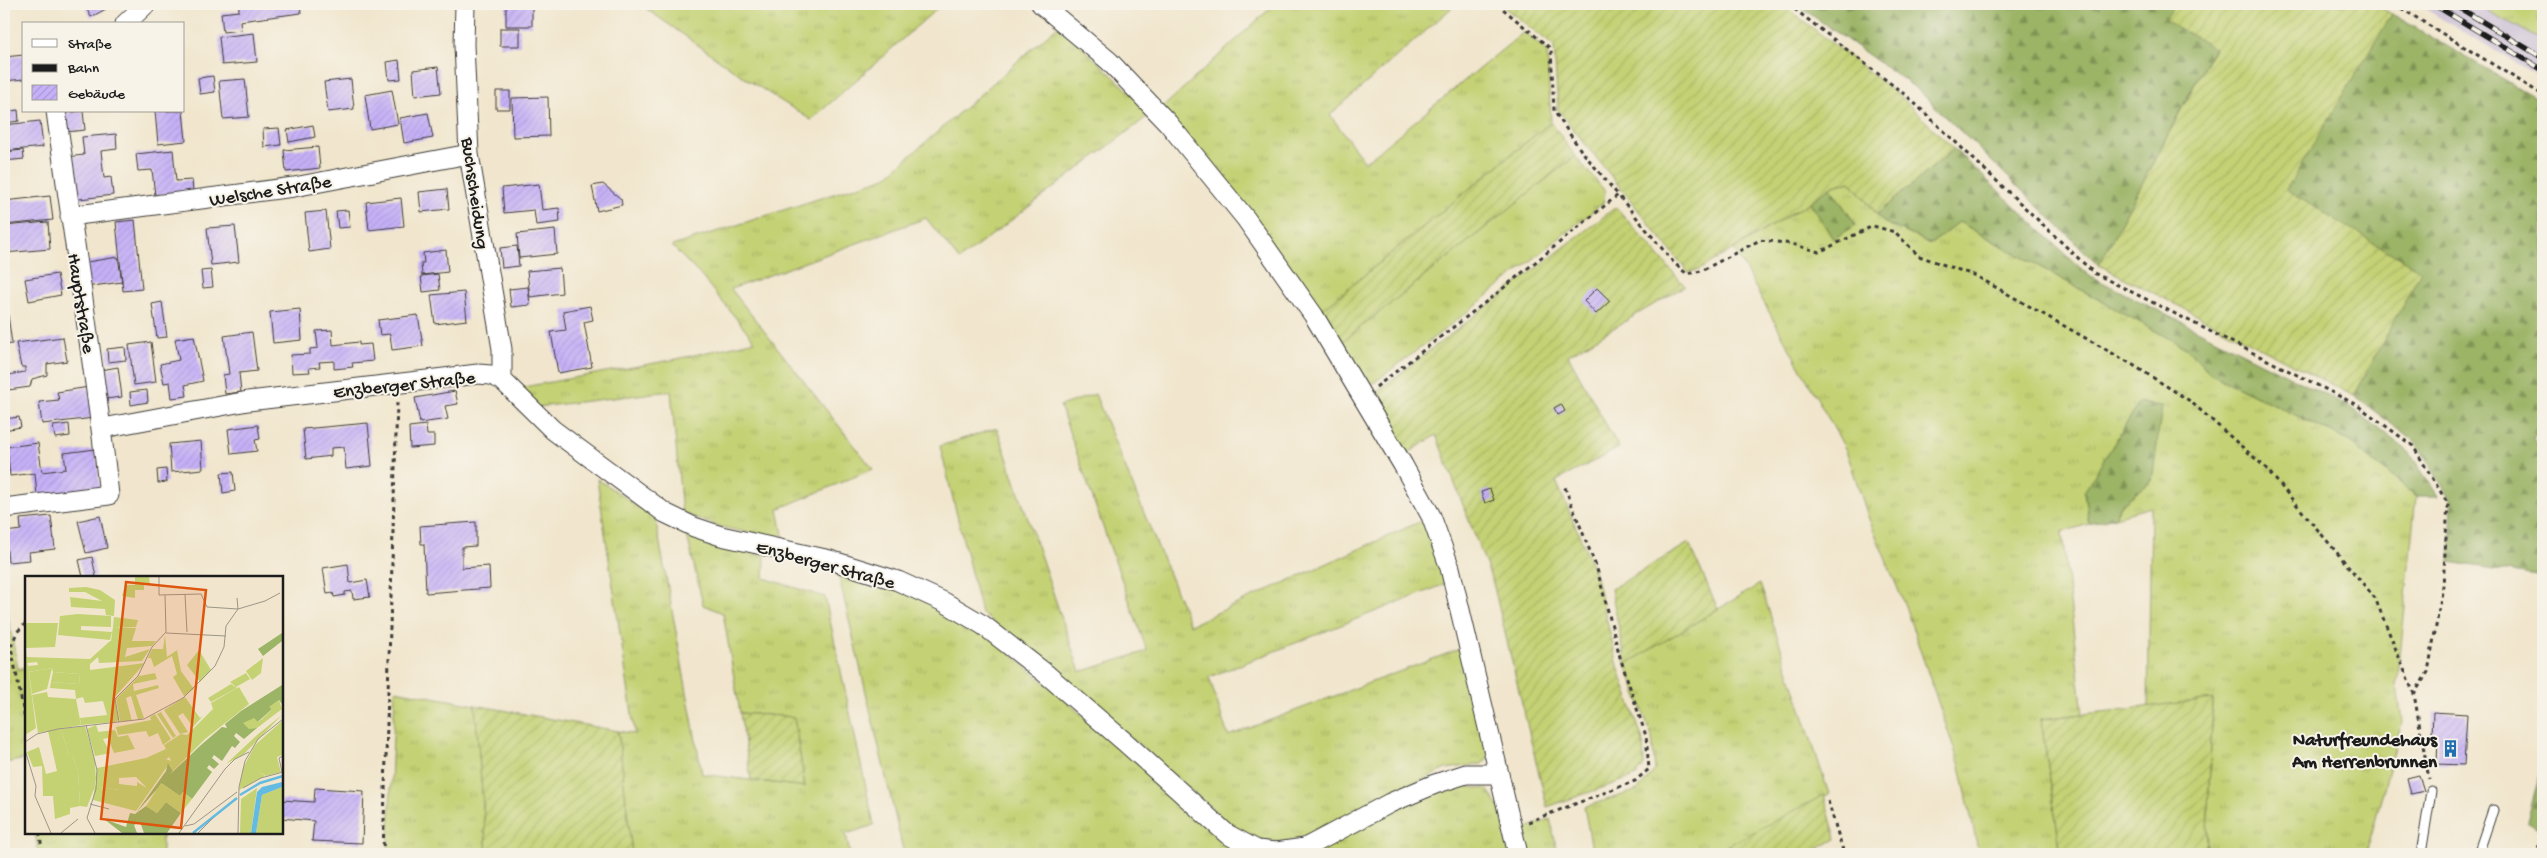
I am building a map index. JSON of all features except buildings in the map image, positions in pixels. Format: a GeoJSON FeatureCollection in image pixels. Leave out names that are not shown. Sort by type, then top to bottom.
{"type":"FeatureCollection","features":[{"type":"Feature","properties":{"kind":"street"},"geometry":{"type":"LineString","coordinates":[[128,22],[146,4]]}},
{"type":"Feature","properties":{"kind":"street","name":"Buchscheidung"},"geometry":{"type":"LineString","coordinates":[[465,4],[464,45],[470,154],[502,349],[502,380]]}},
{"type":"Feature","properties":{"kind":"street"},"geometry":{"type":"LineString","coordinates":[[1041,4],[1109,62],[1168,123],[1246,219],[1314,316],[1364,396],[1431,516],[1450,568],[1518,854]]}},
{"type":"Feature","properties":{"kind":"street","name":"Hauptstraße"},"geometry":{"type":"LineString","coordinates":[[4,508],[109,495],[103,428],[70,216],[56,112]]}},
{"type":"Feature","properties":{"kind":"street","name":"Welsche Straße"},"geometry":{"type":"LineString","coordinates":[[70,216],[294,187],[470,154]]}},
{"type":"Feature","properties":{"kind":"street","name":"Enzberger Straße"},"geometry":{"type":"LineString","coordinates":[[103,428],[248,401],[478,374],[491,375],[502,380],[553,430],[665,513],[694,527],[721,536],[830,560],[898,581],[944,602],[983,625],[1045,673],[1227,834],[1257,850],[1276,852],[1305,848],[1390,803],[1435,784],[1466,774],[1499,774]]}},
{"type":"Feature","properties":{"kind":"lane"},"geometry":{"type":"LineString","coordinates":[[2421,854],[2431,791]]}},
{"type":"Feature","properties":{"kind":"lane"},"geometry":{"type":"LineString","coordinates":[[2478,854],[2482,848],[2493,810]]}},
{"type":"Feature","properties":{"kind":"path"},"geometry":{"type":"LineString","coordinates":[[1497,4],[1551,49],[1554,111],[1580,150],[1674,263],[1687,274],[1701,271],[1760,240],[1792,244],[1819,252],[1873,226],[1895,232],[1919,256],[1976,276],[2133,365],[2190,401],[2265,467],[2374,598],[2414,694],[2431,791]]}},
{"type":"Feature","properties":{"kind":"path"},"geometry":{"type":"LineString","coordinates":[[1788,4],[1814,22],[1908,97],[2094,273],[2357,404],[2413,446],[2448,504],[2443,586],[2428,672],[2414,694]]}},
{"type":"Feature","properties":{"kind":"path"},"geometry":{"type":"LineString","coordinates":[[2394,4],[2543,95]]}},
{"type":"Feature","properties":{"kind":"path"},"geometry":{"type":"LineString","coordinates":[[1364,396],[1496,294],[1618,195]]}},
{"type":"Feature","properties":{"kind":"path"},"geometry":{"type":"LineString","coordinates":[[382,854],[398,383]]}},
{"type":"Feature","properties":{"kind":"path"},"geometry":{"type":"LineString","coordinates":[[1513,827],[1635,781],[1648,769],[1646,736],[1620,657],[1598,569],[1564,485]]}},
{"type":"Feature","properties":{"kind":"path"},"geometry":{"type":"LineString","coordinates":[[25,624],[17,632],[11,647],[25,719]]}},
{"type":"Feature","properties":{"kind":"path"},"geometry":{"type":"LineString","coordinates":[[1828,801],[1844,854]]}},
{"type":"Feature","properties":{"kind":"path"},"geometry":{"type":"LineString","coordinates":[[40,833],[42,854]]}},
{"type":"Feature","properties":{"kind":"path"},"geometry":{"type":"LineString","coordinates":[[2533,854],[2543,841]]}},
{"type":"Feature","properties":{"kind":"shaded area"},"geometry":{"type":"Polygon","coordinates":[[[2417,4],[2476,4],[2543,41],[2543,79],[2417,4]]]}},
{"type":"Feature","properties":{"kind":"green space"},"geometry":{"type":"Polygon","coordinates":[[[649,4],[942,4],[811,120],[745,78],[644,7],[649,4]]]}},
{"type":"Feature","properties":{"kind":"green space"},"geometry":{"type":"Polygon","coordinates":[[[1275,4],[1456,4],[1330,115],[1365,162],[1524,32],[1547,51],[1551,122],[1317,314],[1162,108],[1275,4]]]}},
{"type":"Feature","properties":{"kind":"green space"},"geometry":{"type":"Polygon","coordinates":[[[1500,4],[1782,4],[1901,97],[1954,149],[1877,214],[1850,181],[1830,187],[1810,202],[1699,270],[1688,272],[1558,110],[1554,46],[1500,4]]]}},
{"type":"Feature","properties":{"kind":"green space"},"geometry":{"type":"Polygon","coordinates":[[[1796,4],[2175,4],[2166,20],[2214,47],[2099,265],[1917,89],[1796,4]]]}},
{"type":"Feature","properties":{"kind":"green space"},"geometry":{"type":"Polygon","coordinates":[[[2175,4],[2374,4],[2392,14],[2286,190],[2421,271],[2354,396],[2099,265],[2214,48],[2165,20],[2175,4]]]}},
{"type":"Feature","properties":{"kind":"green space"},"geometry":{"type":"Polygon","coordinates":[[[2476,4],[2543,4],[2543,41],[2476,4]]]}},
{"type":"Feature","properties":{"kind":"green space"},"geometry":{"type":"Polygon","coordinates":[[[2392,14],[2543,102],[2543,432],[2533,437],[2543,461],[2543,577],[2450,562],[2452,502],[2416,442],[2354,396],[2420,271],[2285,190],[2392,14]]]}},
{"type":"Feature","properties":{"kind":"green space"},"geometry":{"type":"Polygon","coordinates":[[[1059,25],[1152,113],[959,260],[926,218],[731,289],[873,469],[778,509],[784,540],[721,527],[682,513],[671,391],[538,407],[518,388],[677,359],[755,341],[701,276],[672,246],[886,177],[1059,25]]]}},
{"type":"Feature","properties":{"kind":"green space"},"geometry":{"type":"Polygon","coordinates":[[[1551,122],[1575,156],[1337,346],[1317,314],[1551,122]]]}},
{"type":"Feature","properties":{"kind":"green space"},"geometry":{"type":"Polygon","coordinates":[[[1954,149],[2088,275],[2352,408],[2409,452],[2438,496],[2416,496],[2349,441],[2211,374],[2188,349],[1959,222],[1931,244],[1883,222],[1877,214],[1954,149]]]}},
{"type":"Feature","properties":{"kind":"green space"},"geometry":{"type":"Polygon","coordinates":[[[1575,156],[1605,191],[1603,203],[1465,314],[1367,388],[1337,346],[1575,156]]]}},
{"type":"Feature","properties":{"kind":"green space"},"geometry":{"type":"Polygon","coordinates":[[[1850,181],[1883,222],[1931,244],[1959,222],[2188,349],[2211,374],[2349,441],[2416,496],[2397,686],[2402,722],[2366,854],[2206,854],[2213,700],[2148,707],[2151,507],[2115,517],[2120,505],[2152,481],[2084,492],[2089,524],[2062,532],[2083,714],[2041,719],[2061,854],[1979,854],[1960,766],[1905,606],[1869,519],[1846,450],[1734,249],[1810,202],[1833,239],[1856,225],[1830,187],[1850,181]]]}},
{"type":"Feature","properties":{"kind":"green space"},"geometry":{"type":"Polygon","coordinates":[[[1830,187],[1856,225],[1833,239],[1810,202],[1830,187]]]}},
{"type":"Feature","properties":{"kind":"green space"},"geometry":{"type":"Polygon","coordinates":[[[1616,207],[1685,286],[1568,355],[1619,448],[1556,481],[1594,569],[1618,666],[1643,741],[1644,765],[1636,776],[1547,807],[1493,583],[1436,435],[1404,456],[1371,400],[1372,395],[1616,207]]]}},
{"type":"Feature","properties":{"kind":"green space"},"geometry":{"type":"Polygon","coordinates":[[[1095,394],[1190,625],[1426,519],[1448,583],[1209,677],[1228,736],[1465,647],[1490,755],[1482,764],[1445,769],[1314,832],[1285,843],[1254,839],[1226,821],[1054,670],[981,613],[940,446],[997,428],[1080,672],[1147,651],[1060,406],[1095,394]]]}},
{"type":"Feature","properties":{"kind":"green space"},"geometry":{"type":"Polygon","coordinates":[[[2139,403],[2162,406],[2152,481],[2120,505],[2115,517],[2089,524],[2084,492],[2139,403]]]}},
{"type":"Feature","properties":{"kind":"green space"},"geometry":{"type":"Polygon","coordinates":[[[597,479],[655,517],[702,774],[805,787],[794,717],[740,713],[723,613],[703,605],[686,531],[765,556],[764,578],[825,597],[874,825],[846,834],[850,854],[632,854],[618,731],[635,734],[597,479]]]}},
{"type":"Feature","properties":{"kind":"green space"},"geometry":{"type":"Polygon","coordinates":[[[1689,543],[1718,609],[1626,664],[1611,589],[1689,543]]]}},
{"type":"Feature","properties":{"kind":"green space"},"geometry":{"type":"Polygon","coordinates":[[[837,569],[928,600],[995,640],[1243,854],[904,854],[837,569]]]}},
{"type":"Feature","properties":{"kind":"green space"},"geometry":{"type":"Polygon","coordinates":[[[1760,584],[1829,794],[1712,854],[1593,854],[1584,807],[1638,790],[1655,770],[1652,737],[1626,664],[1760,584]]]}},
{"type":"Feature","properties":{"kind":"green space"},"geometry":{"type":"Polygon","coordinates":[[[6,607],[18,669],[25,667],[25,759],[4,763],[4,608],[6,607]]]}},
{"type":"Feature","properties":{"kind":"green space"},"geometry":{"type":"Polygon","coordinates":[[[395,690],[475,705],[487,854],[388,854],[395,690]]]}},
{"type":"Feature","properties":{"kind":"green space"},"geometry":{"type":"Polygon","coordinates":[[[2213,699],[2206,854],[2061,854],[2041,719],[2213,699]]]}},
{"type":"Feature","properties":{"kind":"green space"},"geometry":{"type":"Polygon","coordinates":[[[475,705],[618,731],[632,854],[487,854],[475,705]]]}},
{"type":"Feature","properties":{"kind":"green space"},"geometry":{"type":"Polygon","coordinates":[[[740,713],[794,717],[805,787],[751,780],[740,713]]]}},
{"type":"Feature","properties":{"kind":"green space"},"geometry":{"type":"Polygon","coordinates":[[[2543,764],[2543,827],[2541,830],[2527,821],[2543,764]]]}},
{"type":"Feature","properties":{"kind":"green space"},"geometry":{"type":"Polygon","coordinates":[[[1460,786],[1487,789],[1501,810],[1509,854],[1298,854],[1423,796],[1460,786]]]}},
{"type":"Feature","properties":{"kind":"green space"},"geometry":{"type":"Polygon","coordinates":[[[1824,795],[1836,839],[1809,854],[1712,854],[1824,795]]]}},
{"type":"Feature","properties":{"kind":"green space"},"geometry":{"type":"Polygon","coordinates":[[[1550,819],[1558,854],[1524,854],[1521,836],[1524,829],[1550,819]]]}},
{"type":"Feature","properties":{"kind":"green space"},"geometry":{"type":"Polygon","coordinates":[[[35,833],[162,833],[162,854],[38,854],[35,833]]]}},
{"type":"Feature","properties":{"kind":"railway"},"geometry":{"type":"LineString","coordinates":[[2433,4],[2543,70]]}},
{"type":"Feature","properties":{"kind":"railway"},"geometry":{"type":"LineString","coordinates":[[2453,4],[2543,58]]}},
{"type":"Feature","properties":{"kind":"place","name":"Naturfreundehaus Am Herrenbrunnen"},"geometry":{"type":"Point","coordinates":[2451,749]}}]}
